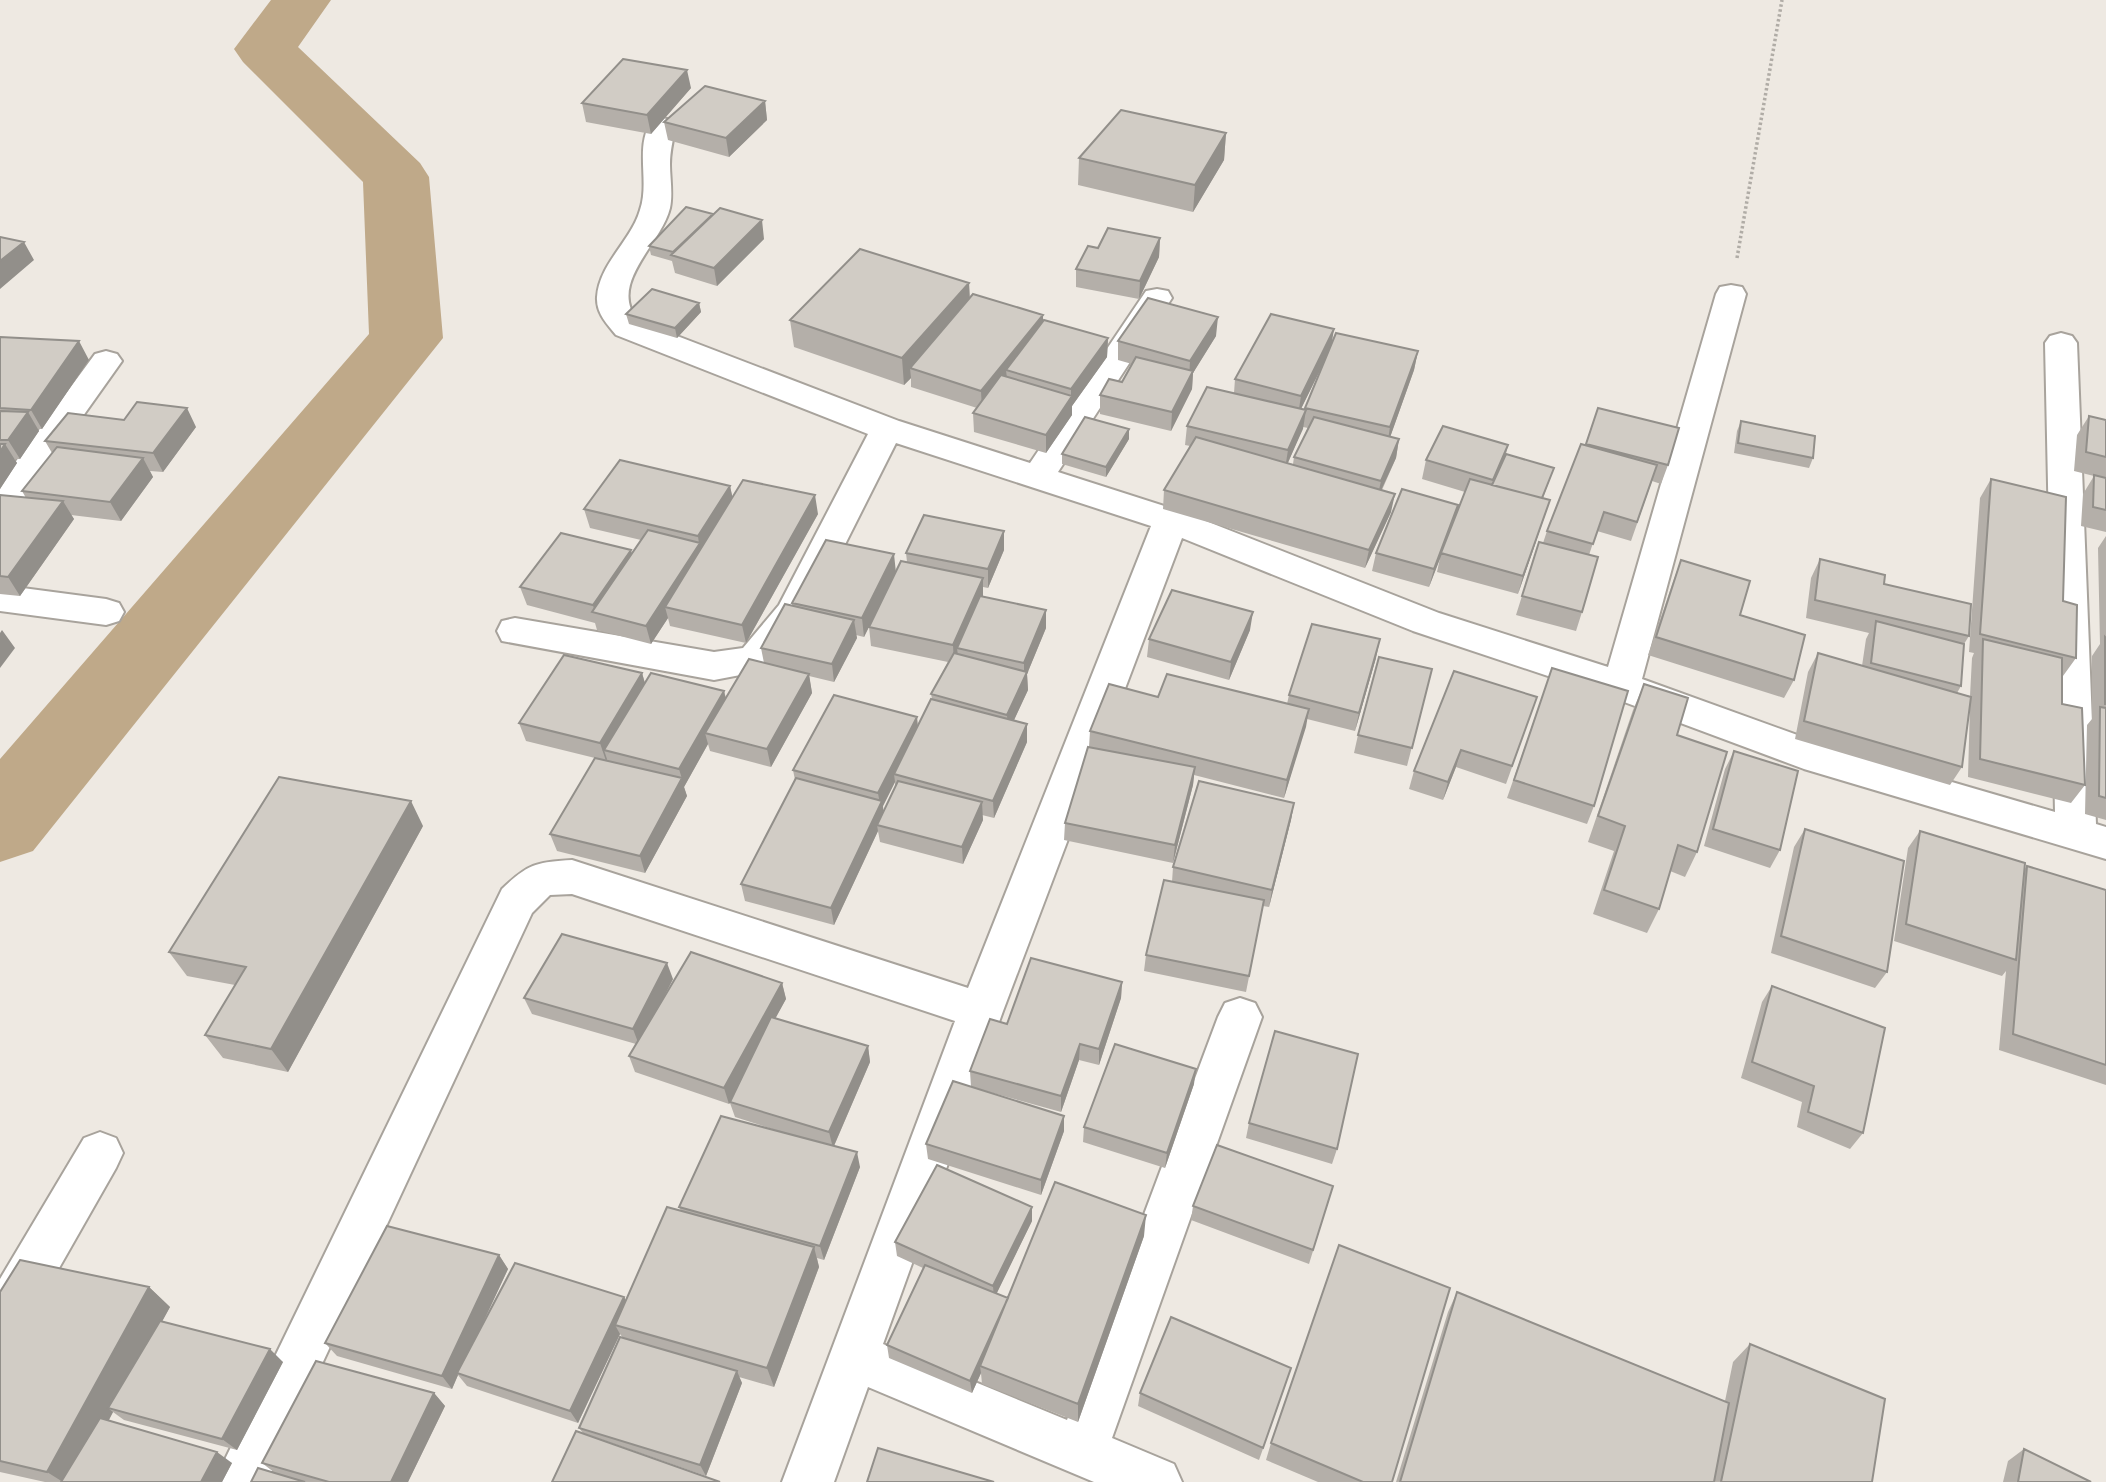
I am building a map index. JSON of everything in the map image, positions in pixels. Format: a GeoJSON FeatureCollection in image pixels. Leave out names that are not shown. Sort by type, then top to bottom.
{"type":"FeatureCollection","features":[{"type":"Feature","properties":{"kind":"street"},"geometry":{"type":"LineString","coordinates":[[662,125],[656,154],[656,209],[618,276],[611,302],[616,318],[627,328],[887,429],[1171,520],[1426,622],[1621,686],[1818,758],[2091,839],[2061,343]]}},
{"type":"Feature","properties":{"kind":"street"},"geometry":{"type":"LineString","coordinates":[[1621,686],[1731,294]]}},
{"type":"Feature","properties":{"kind":"street"},"geometry":{"type":"LineString","coordinates":[[1038,477],[1157,298]]}},
{"type":"Feature","properties":{"kind":"street"},"geometry":{"type":"LineString","coordinates":[[0,508],[106,361]]}},
{"type":"Feature","properties":{"kind":"street"},"geometry":{"type":"LineString","coordinates":[[515,631],[714,666],[754,660],[793,613],[887,429]]}},
{"type":"Feature","properties":{"kind":"street"},"geometry":{"type":"LineString","coordinates":[[808,1482],[981,1011],[1171,520]]}},
{"type":"Feature","properties":{"kind":"street"},"geometry":{"type":"LineString","coordinates":[[0,598],[106,612]]}},
{"type":"Feature","properties":{"kind":"street"},"geometry":{"type":"LineString","coordinates":[[240,1482],[336,1287],[387,1171],[517,901],[540,879],[572,877],[981,1011]]}},
{"type":"Feature","properties":{"kind":"street"},"geometry":{"type":"LineString","coordinates":[[1082,1449],[1240,1017]]}},
{"type":"Feature","properties":{"kind":"street"},"geometry":{"type":"LineString","coordinates":[[0,1325],[100,1153]]}},
{"type":"Feature","properties":{"kind":"street"},"geometry":{"type":"LineString","coordinates":[[855,1357],[1156,1482]]}},
{"type":"Feature","properties":{"kind":"path"},"geometry":{"type":"LineString","coordinates":[[1731,294],[1782,0]]}},
{"type":"Feature","properties":{"kind":"building"},"geometry":{"type":"Polygon","coordinates":[[[623,59],[687,70],[647,115],[582,103],[623,59]]]}},
{"type":"Feature","properties":{"kind":"building"},"geometry":{"type":"Polygon","coordinates":[[[705,86],[765,101],[726,138],[664,122],[705,86]]]}},
{"type":"Feature","properties":{"kind":"building"},"geometry":{"type":"Polygon","coordinates":[[[1121,110],[1226,133],[1195,185],[1079,158],[1121,110]]]}},
{"type":"Feature","properties":{"kind":"building"},"geometry":{"type":"Polygon","coordinates":[[[686,207],[713,214],[673,252],[649,246],[686,207]]]}},
{"type":"Feature","properties":{"kind":"building"},"geometry":{"type":"Polygon","coordinates":[[[720,208],[762,220],[714,268],[671,255],[720,208]]]}},
{"type":"Feature","properties":{"kind":"building"},"geometry":{"type":"Polygon","coordinates":[[[1108,228],[1160,238],[1140,281],[1076,269],[1088,246],[1098,248],[1108,228]]]}},
{"type":"Feature","properties":{"kind":"building"},"geometry":{"type":"Polygon","coordinates":[[[0,237],[24,242],[0,261],[0,237]]]}},
{"type":"Feature","properties":{"kind":"building"},"geometry":{"type":"Polygon","coordinates":[[[860,249],[969,283],[902,358],[790,320],[860,249]]]}},
{"type":"Feature","properties":{"kind":"building"},"geometry":{"type":"Polygon","coordinates":[[[652,289],[699,303],[675,328],[626,314],[652,289]]]}},
{"type":"Feature","properties":{"kind":"building"},"geometry":{"type":"Polygon","coordinates":[[[973,294],[1043,315],[981,391],[910,368],[973,294]]]}},
{"type":"Feature","properties":{"kind":"building"},"geometry":{"type":"Polygon","coordinates":[[[1148,298],[1218,317],[1190,361],[1118,341],[1148,298]]]}},
{"type":"Feature","properties":{"kind":"building"},"geometry":{"type":"Polygon","coordinates":[[[1271,314],[1334,329],[1301,396],[1235,379],[1271,314]]]}},
{"type":"Feature","properties":{"kind":"building"},"geometry":{"type":"Polygon","coordinates":[[[1044,320],[1108,338],[1071,389],[1006,370],[1044,320]]]}},
{"type":"Feature","properties":{"kind":"building"},"geometry":{"type":"Polygon","coordinates":[[[1336,333],[1418,351],[1390,427],[1305,408],[1336,333]]]}},
{"type":"Feature","properties":{"kind":"building"},"geometry":{"type":"Polygon","coordinates":[[[0,337],[79,341],[31,410],[0,408],[0,337]]]}},
{"type":"Feature","properties":{"kind":"building"},"geometry":{"type":"Polygon","coordinates":[[[1136,357],[1193,371],[1172,412],[1100,395],[1109,379],[1122,382],[1136,357]]]}},
{"type":"Feature","properties":{"kind":"building"},"geometry":{"type":"Polygon","coordinates":[[[1001,375],[1072,396],[1046,435],[973,413],[1001,375]]]}},
{"type":"Feature","properties":{"kind":"building"},"geometry":{"type":"Polygon","coordinates":[[[1207,387],[1306,410],[1288,450],[1187,426],[1207,387]]]}},
{"type":"Feature","properties":{"kind":"building"},"geometry":{"type":"Polygon","coordinates":[[[137,402],[187,408],[153,453],[45,441],[68,413],[124,420],[137,402]]]}},
{"type":"Feature","properties":{"kind":"building"},"geometry":{"type":"Polygon","coordinates":[[[1598,408],[1679,428],[1668,465],[1586,444],[1598,408]]]}},
{"type":"Feature","properties":{"kind":"building"},"geometry":{"type":"Polygon","coordinates":[[[0,411],[28,412],[8,440],[0,440],[0,411]]]}},
{"type":"Feature","properties":{"kind":"building"},"geometry":{"type":"Polygon","coordinates":[[[2089,416],[2106,420],[2106,457],[2086,452],[2089,416]]]}},
{"type":"Feature","properties":{"kind":"building"},"geometry":{"type":"Polygon","coordinates":[[[1085,417],[1129,429],[1106,467],[1062,454],[1085,417]]]}},
{"type":"Feature","properties":{"kind":"building"},"geometry":{"type":"Polygon","coordinates":[[[1314,417],[1399,439],[1381,481],[1294,457],[1314,417]]]}},
{"type":"Feature","properties":{"kind":"building"},"geometry":{"type":"Polygon","coordinates":[[[1741,421],[1815,436],[1813,458],[1738,443],[1741,421]]]}},
{"type":"Feature","properties":{"kind":"building"},"geometry":{"type":"Polygon","coordinates":[[[1443,426],[1508,445],[1493,480],[1426,460],[1443,426]]]}},
{"type":"Feature","properties":{"kind":"building"},"geometry":{"type":"Polygon","coordinates":[[[1196,437],[1395,494],[1369,550],[1164,490],[1196,437]]]}},
{"type":"Feature","properties":{"kind":"building"},"geometry":{"type":"Polygon","coordinates":[[[1581,444],[1657,465],[1637,522],[1604,512],[1593,544],[1547,531],[1581,444]]]}},
{"type":"Feature","properties":{"kind":"building"},"geometry":{"type":"Polygon","coordinates":[[[57,447],[143,458],[110,502],[22,491],[57,447]]]}},
{"type":"Feature","properties":{"kind":"building"},"geometry":{"type":"Polygon","coordinates":[[[1506,454],[1554,468],[1542,498],[1492,485],[1506,454]]]}},
{"type":"Feature","properties":{"kind":"building"},"geometry":{"type":"Polygon","coordinates":[[[620,460],[730,486],[698,536],[584,509],[620,460]]]}},
{"type":"Feature","properties":{"kind":"building"},"geometry":{"type":"Polygon","coordinates":[[[2094,475],[2106,478],[2106,510],[2093,507],[2094,475]]]}},
{"type":"Feature","properties":{"kind":"building"},"geometry":{"type":"Polygon","coordinates":[[[1470,479],[1550,500],[1523,576],[1441,553],[1470,479]]]}},
{"type":"Feature","properties":{"kind":"building"},"geometry":{"type":"Polygon","coordinates":[[[1991,479],[2066,497],[2063,601],[2077,605],[2076,658],[1980,634],[1991,479]]]}},
{"type":"Feature","properties":{"kind":"building"},"geometry":{"type":"Polygon","coordinates":[[[743,480],[815,495],[742,625],[665,607],[743,480]]]}},
{"type":"Feature","properties":{"kind":"building"},"geometry":{"type":"Polygon","coordinates":[[[1402,489],[1458,505],[1434,569],[1376,553],[1402,489]]]}},
{"type":"Feature","properties":{"kind":"building"},"geometry":{"type":"Polygon","coordinates":[[[0,495],[63,501],[8,577],[0,576],[0,495]]]}},
{"type":"Feature","properties":{"kind":"building"},"geometry":{"type":"Polygon","coordinates":[[[924,515],[1004,531],[988,569],[906,553],[924,515]]]}},
{"type":"Feature","properties":{"kind":"building"},"geometry":{"type":"Polygon","coordinates":[[[648,530],[700,543],[646,626],[592,612],[648,530]]]}},
{"type":"Feature","properties":{"kind":"building"},"geometry":{"type":"Polygon","coordinates":[[[561,533],[631,550],[593,605],[520,587],[561,533]]]}},
{"type":"Feature","properties":{"kind":"building"},"geometry":{"type":"Polygon","coordinates":[[[826,540],[894,554],[862,618],[792,603],[826,540]]]}},
{"type":"Feature","properties":{"kind":"building"},"geometry":{"type":"Polygon","coordinates":[[[1539,542],[1598,557],[1582,612],[1522,596],[1539,542]]]}},
{"type":"Feature","properties":{"kind":"building"},"geometry":{"type":"Polygon","coordinates":[[[1820,559],[1885,575],[1884,584],[1971,604],[1969,636],[1815,600],[1820,559]]]}},
{"type":"Feature","properties":{"kind":"building"},"geometry":{"type":"Polygon","coordinates":[[[1681,560],[1750,581],[1740,615],[1805,635],[1794,680],[1656,637],[1681,560]]]}},
{"type":"Feature","properties":{"kind":"building"},"geometry":{"type":"Polygon","coordinates":[[[901,561],[983,578],[953,645],[869,627],[901,561]]]}},
{"type":"Feature","properties":{"kind":"building"},"geometry":{"type":"Polygon","coordinates":[[[1172,590],[1253,612],[1231,662],[1149,639],[1172,590]]]}},
{"type":"Feature","properties":{"kind":"building"},"geometry":{"type":"Polygon","coordinates":[[[980,596],[1046,610],[1024,663],[957,648],[980,596]]]}},
{"type":"Feature","properties":{"kind":"building"},"geometry":{"type":"Polygon","coordinates":[[[785,604],[854,620],[832,664],[761,648],[785,604]]]}},
{"type":"Feature","properties":{"kind":"building"},"geometry":{"type":"Polygon","coordinates":[[[1876,621],[1964,644],[1961,686],[1871,663],[1876,621]]]}},
{"type":"Feature","properties":{"kind":"building"},"geometry":{"type":"Polygon","coordinates":[[[1312,624],[1380,639],[1359,713],[1289,695],[1312,624]]]}},
{"type":"Feature","properties":{"kind":"building"},"geometry":{"type":"Polygon","coordinates":[[[2106,638],[2106,704],[2105,704],[2106,638]]]}},
{"type":"Feature","properties":{"kind":"building"},"geometry":{"type":"Polygon","coordinates":[[[1983,639],[2062,658],[2062,704],[2082,708],[2085,785],[1980,759],[1983,639]]]}},
{"type":"Feature","properties":{"kind":"building"},"geometry":{"type":"Polygon","coordinates":[[[954,653],[1027,672],[1007,715],[931,694],[954,653]]]}},
{"type":"Feature","properties":{"kind":"building"},"geometry":{"type":"Polygon","coordinates":[[[1818,653],[1971,697],[1962,767],[1804,721],[1818,653]]]}},
{"type":"Feature","properties":{"kind":"building"},"geometry":{"type":"Polygon","coordinates":[[[564,655],[642,673],[600,743],[519,723],[564,655]]]}},
{"type":"Feature","properties":{"kind":"building"},"geometry":{"type":"Polygon","coordinates":[[[1379,657],[1432,669],[1412,748],[1358,735],[1379,657]]]}},
{"type":"Feature","properties":{"kind":"building"},"geometry":{"type":"Polygon","coordinates":[[[749,659],[809,674],[767,749],[705,733],[749,659]]]}},
{"type":"Feature","properties":{"kind":"building"},"geometry":{"type":"Polygon","coordinates":[[[1552,668],[1628,691],[1594,806],[1514,780],[1552,668]]]}},
{"type":"Feature","properties":{"kind":"building"},"geometry":{"type":"Polygon","coordinates":[[[1454,671],[1537,697],[1512,766],[1461,750],[1448,782],[1414,771],[1454,671]]]}},
{"type":"Feature","properties":{"kind":"building"},"geometry":{"type":"Polygon","coordinates":[[[651,673],[724,691],[679,769],[604,750],[651,673]]]}},
{"type":"Feature","properties":{"kind":"building"},"geometry":{"type":"Polygon","coordinates":[[[1167,674],[1309,709],[1287,780],[1090,731],[1109,684],[1158,697],[1167,674]]]}},
{"type":"Feature","properties":{"kind":"building"},"geometry":{"type":"Polygon","coordinates":[[[1644,684],[1688,698],[1677,735],[1727,752],[1697,852],[1678,845],[1659,909],[1604,890],[1625,826],[1598,816],[1644,684]]]}},
{"type":"Feature","properties":{"kind":"building"},"geometry":{"type":"Polygon","coordinates":[[[834,695],[917,717],[878,793],[793,770],[834,695]]]}},
{"type":"Feature","properties":{"kind":"building"},"geometry":{"type":"Polygon","coordinates":[[[931,699],[1027,724],[993,801],[894,774],[931,699]]]}},
{"type":"Feature","properties":{"kind":"building"},"geometry":{"type":"Polygon","coordinates":[[[2100,707],[2106,708],[2106,798],[2099,796],[2100,707]]]}},
{"type":"Feature","properties":{"kind":"building"},"geometry":{"type":"Polygon","coordinates":[[[1088,747],[1195,767],[1175,845],[1065,823],[1088,747]]]}},
{"type":"Feature","properties":{"kind":"building"},"geometry":{"type":"Polygon","coordinates":[[[1734,751],[1798,771],[1780,850],[1713,829],[1734,751]]]}},
{"type":"Feature","properties":{"kind":"building"},"geometry":{"type":"Polygon","coordinates":[[[595,758],[682,778],[640,856],[550,834],[595,758]]]}},
{"type":"Feature","properties":{"kind":"building"},"geometry":{"type":"Polygon","coordinates":[[[279,777],[411,801],[271,1049],[205,1035],[246,967],[169,952],[279,777]]]}},
{"type":"Feature","properties":{"kind":"building"},"geometry":{"type":"Polygon","coordinates":[[[796,778],[882,801],[831,908],[741,884],[796,778]]]}},
{"type":"Feature","properties":{"kind":"building"},"geometry":{"type":"Polygon","coordinates":[[[898,781],[982,802],[962,847],[877,825],[898,781]]]}},
{"type":"Feature","properties":{"kind":"building"},"geometry":{"type":"Polygon","coordinates":[[[1199,781],[1294,803],[1272,890],[1173,867],[1199,781]]]}},
{"type":"Feature","properties":{"kind":"building"},"geometry":{"type":"Polygon","coordinates":[[[1805,829],[1904,861],[1887,972],[1781,936],[1805,829]]]}},
{"type":"Feature","properties":{"kind":"building"},"geometry":{"type":"Polygon","coordinates":[[[1920,831],[2025,863],[2016,960],[1906,924],[1920,831]]]}},
{"type":"Feature","properties":{"kind":"building"},"geometry":{"type":"Polygon","coordinates":[[[2027,866],[2106,890],[2106,1065],[2013,1034],[2027,866]]]}},
{"type":"Feature","properties":{"kind":"building"},"geometry":{"type":"Polygon","coordinates":[[[1164,880],[1264,900],[1249,976],[1146,955],[1164,880]]]}},
{"type":"Feature","properties":{"kind":"building"},"geometry":{"type":"Polygon","coordinates":[[[562,934],[667,963],[633,1029],[524,998],[562,934]]]}},
{"type":"Feature","properties":{"kind":"building"},"geometry":{"type":"Polygon","coordinates":[[[691,952],[782,983],[724,1088],[629,1056],[691,952]]]}},
{"type":"Feature","properties":{"kind":"building"},"geometry":{"type":"Polygon","coordinates":[[[1031,958],[1122,982],[1099,1049],[1080,1044],[1061,1096],[970,1071],[990,1019],[1007,1024],[1031,958]]]}},
{"type":"Feature","properties":{"kind":"building"},"geometry":{"type":"Polygon","coordinates":[[[1772,986],[1885,1028],[1863,1133],[1808,1112],[1814,1086],[1752,1062],[1772,986]]]}},
{"type":"Feature","properties":{"kind":"building"},"geometry":{"type":"Polygon","coordinates":[[[771,1017],[868,1046],[829,1132],[730,1102],[771,1017]]]}},
{"type":"Feature","properties":{"kind":"building"},"geometry":{"type":"Polygon","coordinates":[[[1275,1031],[1358,1054],[1337,1149],[1249,1123],[1275,1031]]]}},
{"type":"Feature","properties":{"kind":"building"},"geometry":{"type":"Polygon","coordinates":[[[1115,1044],[1196,1069],[1167,1153],[1084,1127],[1115,1044]]]}},
{"type":"Feature","properties":{"kind":"building"},"geometry":{"type":"Polygon","coordinates":[[[953,1081],[1064,1116],[1041,1180],[926,1144],[953,1081]]]}},
{"type":"Feature","properties":{"kind":"building"},"geometry":{"type":"Polygon","coordinates":[[[721,1116],[857,1152],[820,1246],[679,1207],[721,1116]]]}},
{"type":"Feature","properties":{"kind":"building"},"geometry":{"type":"Polygon","coordinates":[[[1217,1145],[1333,1186],[1313,1250],[1193,1206],[1217,1145]]]}},
{"type":"Feature","properties":{"kind":"building"},"geometry":{"type":"Polygon","coordinates":[[[937,1165],[1032,1207],[993,1286],[895,1242],[937,1165]]]}},
{"type":"Feature","properties":{"kind":"building"},"geometry":{"type":"Polygon","coordinates":[[[1055,1182],[1146,1215],[1078,1404],[980,1366],[1055,1182]]]}},
{"type":"Feature","properties":{"kind":"building"},"geometry":{"type":"Polygon","coordinates":[[[667,1207],[814,1247],[767,1368],[615,1325],[667,1207]]]}},
{"type":"Feature","properties":{"kind":"building"},"geometry":{"type":"Polygon","coordinates":[[[387,1226],[499,1255],[442,1376],[325,1343],[387,1226]]]}},
{"type":"Feature","properties":{"kind":"building"},"geometry":{"type":"Polygon","coordinates":[[[1339,1245],[1450,1288],[1392,1482],[1363,1482],[1271,1443],[1339,1245]]]}},
{"type":"Feature","properties":{"kind":"building"},"geometry":{"type":"Polygon","coordinates":[[[20,1260],[149,1287],[47,1472],[0,1461],[0,1292],[20,1260]]]}},
{"type":"Feature","properties":{"kind":"building"},"geometry":{"type":"Polygon","coordinates":[[[515,1263],[624,1297],[570,1411],[457,1373],[515,1263]]]}},
{"type":"Feature","properties":{"kind":"building"},"geometry":{"type":"Polygon","coordinates":[[[925,1265],[1008,1298],[970,1381],[887,1345],[925,1265]]]}},
{"type":"Feature","properties":{"kind":"building"},"geometry":{"type":"Polygon","coordinates":[[[1457,1292],[1729,1403],[1714,1482],[1400,1482],[1457,1292]]]}},
{"type":"Feature","properties":{"kind":"building"},"geometry":{"type":"Polygon","coordinates":[[[1171,1317],[1291,1368],[1263,1448],[1140,1393],[1171,1317]]]}},
{"type":"Feature","properties":{"kind":"building"},"geometry":{"type":"Polygon","coordinates":[[[160,1321],[270,1349],[222,1439],[108,1408],[160,1321]]]}},
{"type":"Feature","properties":{"kind":"building"},"geometry":{"type":"Polygon","coordinates":[[[620,1337],[737,1371],[700,1465],[579,1428],[620,1337]]]}},
{"type":"Feature","properties":{"kind":"building"},"geometry":{"type":"Polygon","coordinates":[[[1750,1344],[1885,1399],[1872,1482],[1721,1482],[1750,1344]]]}},
{"type":"Feature","properties":{"kind":"building"},"geometry":{"type":"Polygon","coordinates":[[[316,1361],[434,1393],[391,1482],[329,1482],[262,1463],[316,1361]]]}},
{"type":"Feature","properties":{"kind":"building"},"geometry":{"type":"Polygon","coordinates":[[[100,1418],[217,1452],[201,1482],[61,1482],[100,1418]]]}},
{"type":"Feature","properties":{"kind":"building"},"geometry":{"type":"Polygon","coordinates":[[[576,1431],[720,1482],[552,1482],[576,1431]]]}},
{"type":"Feature","properties":{"kind":"building"},"geometry":{"type":"Polygon","coordinates":[[[878,1448],[994,1482],[867,1482],[878,1448]]]}},
{"type":"Feature","properties":{"kind":"building"},"geometry":{"type":"Polygon","coordinates":[[[2024,1449],[2091,1482],[2018,1482],[2024,1449]]]}},
{"type":"Feature","properties":{"kind":"building"},"geometry":{"type":"Polygon","coordinates":[[[258,1468],[305,1482],[251,1482],[258,1468]]]}},
{"type":"Feature","properties":{"kind":"waterway"},"geometry":{"type":"LineString","coordinates":[[0,824],[406,338],[396,177],[265,49],[301,0]]}}]}
